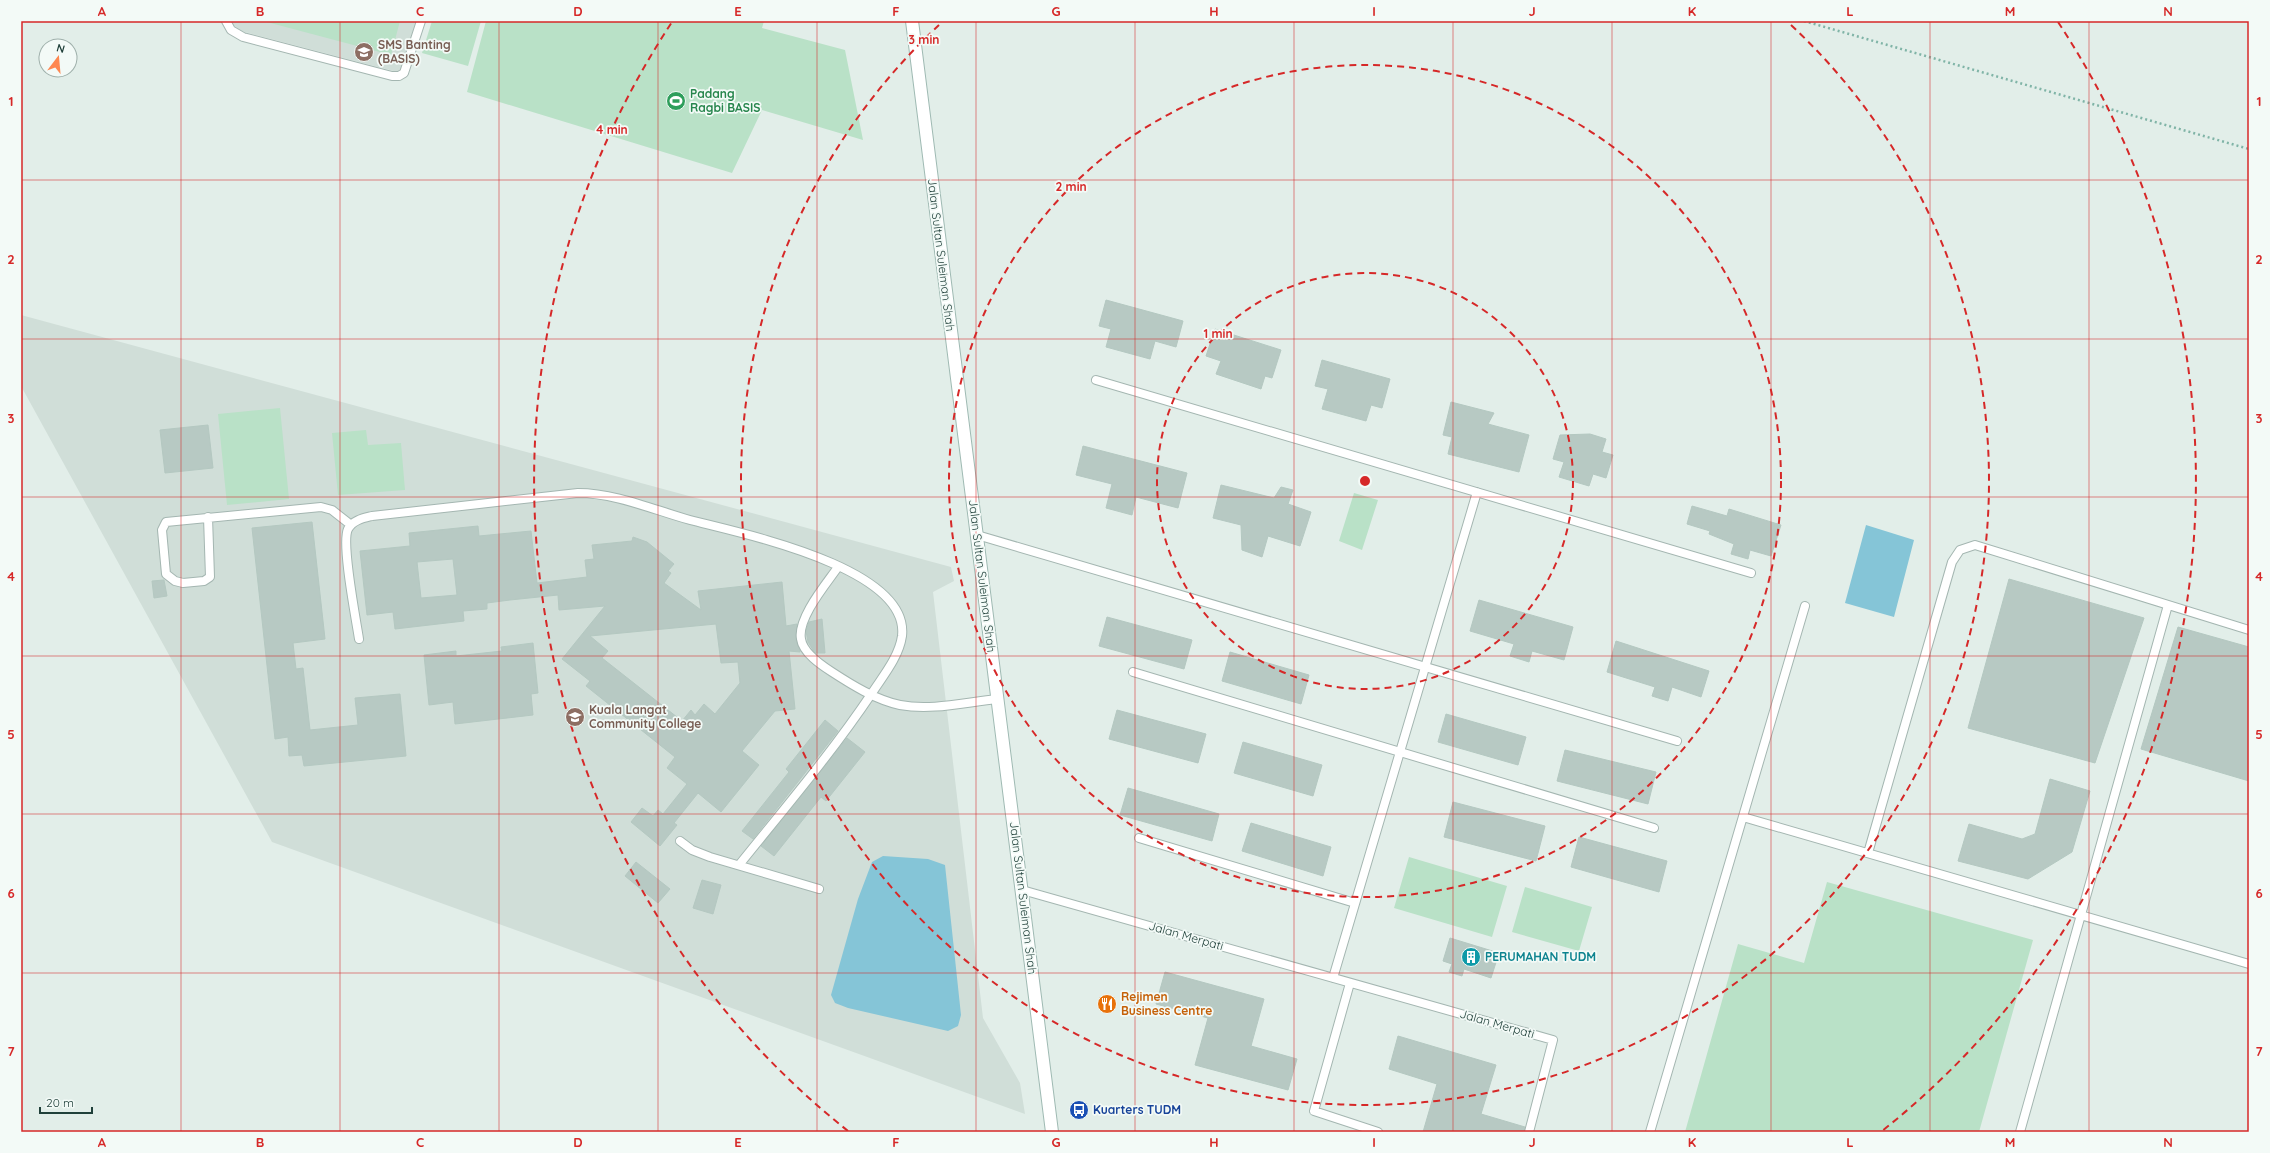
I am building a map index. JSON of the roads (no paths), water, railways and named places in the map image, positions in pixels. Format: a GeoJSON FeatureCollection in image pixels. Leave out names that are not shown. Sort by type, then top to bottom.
{"type":"FeatureCollection","features":[{"type":"Feature","properties":{"kind":"street","name":"Jalan Sultan Suleiman Shah"},"geometry":{"type":"LineString","coordinates":[[912,21],[1052,1132]]}},
{"type":"Feature","properties":{"kind":"lane"},"geometry":{"type":"LineString","coordinates":[[226,21],[231,30],[243,37],[392,76],[399,76],[404,73],[408,64],[420,21]]}},
{"type":"Feature","properties":{"kind":"lane"},"geometry":{"type":"LineString","coordinates":[[1096,380],[1751,573]]}},
{"type":"Feature","properties":{"kind":"lane"},"geometry":{"type":"LineString","coordinates":[[1333,978],[1477,492]]}},
{"type":"Feature","properties":{"kind":"lane"},"geometry":{"type":"LineString","coordinates":[[359,639],[346,535],[351,525],[361,519],[372,516],[586,493],[611,498],[797,549],[838,567],[869,584],[886,596],[894,605],[902,625],[900,644],[896,656],[843,736],[739,865]]}},
{"type":"Feature","properties":{"kind":"lane"},"geometry":{"type":"LineString","coordinates":[[208,518],[210,577],[204,581],[183,583],[168,577],[164,570],[163,526],[172,521],[321,507],[332,510],[351,525]]}},
{"type":"Feature","properties":{"kind":"lane"},"geometry":{"type":"LineString","coordinates":[[977,535],[1677,741]]}},
{"type":"Feature","properties":{"kind":"lane"},"geometry":{"type":"LineString","coordinates":[[1868,853],[1952,562],[1960,550],[1975,545],[2249,630]]}},
{"type":"Feature","properties":{"kind":"lane"},"geometry":{"type":"LineString","coordinates":[[838,567],[807,614],[802,630],[801,639],[815,659],[850,684],[899,705],[918,706],[998,699]]}},
{"type":"Feature","properties":{"kind":"lane"},"geometry":{"type":"LineString","coordinates":[[2020,1132],[2168,605]]}},
{"type":"Feature","properties":{"kind":"lane"},"geometry":{"type":"LineString","coordinates":[[1650,1132],[1805,606]]}},
{"type":"Feature","properties":{"kind":"lane"},"geometry":{"type":"LineString","coordinates":[[1133,672],[1654,828]]}},
{"type":"Feature","properties":{"kind":"lane"},"geometry":{"type":"LineString","coordinates":[[1743,817],[2249,964]]}},
{"type":"Feature","properties":{"kind":"lane"},"geometry":{"type":"LineString","coordinates":[[1139,838],[1355,903]]}},
{"type":"Feature","properties":{"kind":"lane"},"geometry":{"type":"LineString","coordinates":[[680,841],[692,850],[819,889]]}},
{"type":"Feature","properties":{"kind":"lane","name":"Jalan Merpati"},"geometry":{"type":"LineString","coordinates":[[1022,890],[1553,1040],[1529,1132]]}},
{"type":"Feature","properties":{"kind":"lane"},"geometry":{"type":"LineString","coordinates":[[1350,983],[1314,1111],[1378,1132]]}},
{"type":"Feature","properties":{"kind":"water"},"geometry":{"type":"Polygon","coordinates":[[[1866,525],[1914,540],[1894,617],[1845,603],[1866,525]]]}},
{"type":"Feature","properties":{"kind":"water"},"geometry":{"type":"Polygon","coordinates":[[[883,856],[928,859],[945,865],[961,1015],[958,1026],[948,1031],[848,1008],[835,1003],[831,995],[858,899],[872,862],[883,856]]]}},
{"type":"Feature","properties":{"kind":"place","name":"SMS Banting (BASIS)"},"geometry":{"type":"Point","coordinates":[364,52]}},
{"type":"Feature","properties":{"kind":"place","name":"Padang Ragbi BASIS"},"geometry":{"type":"Point","coordinates":[676,101]}},
{"type":"Feature","properties":{"kind":"place","name":"Kuala Langat Community College"},"geometry":{"type":"Point","coordinates":[575,717]}},
{"type":"Feature","properties":{"kind":"place","name":"PERUMAHAN TUDM"},"geometry":{"type":"Point","coordinates":[1471,957]}},
{"type":"Feature","properties":{"kind":"place","name":"Rejimen Business Centre"},"geometry":{"type":"Point","coordinates":[1107,1004]}},
{"type":"Feature","properties":{"kind":"place","name":"Kuarters TUDM"},"geometry":{"type":"Point","coordinates":[1079,1110]}}]}
